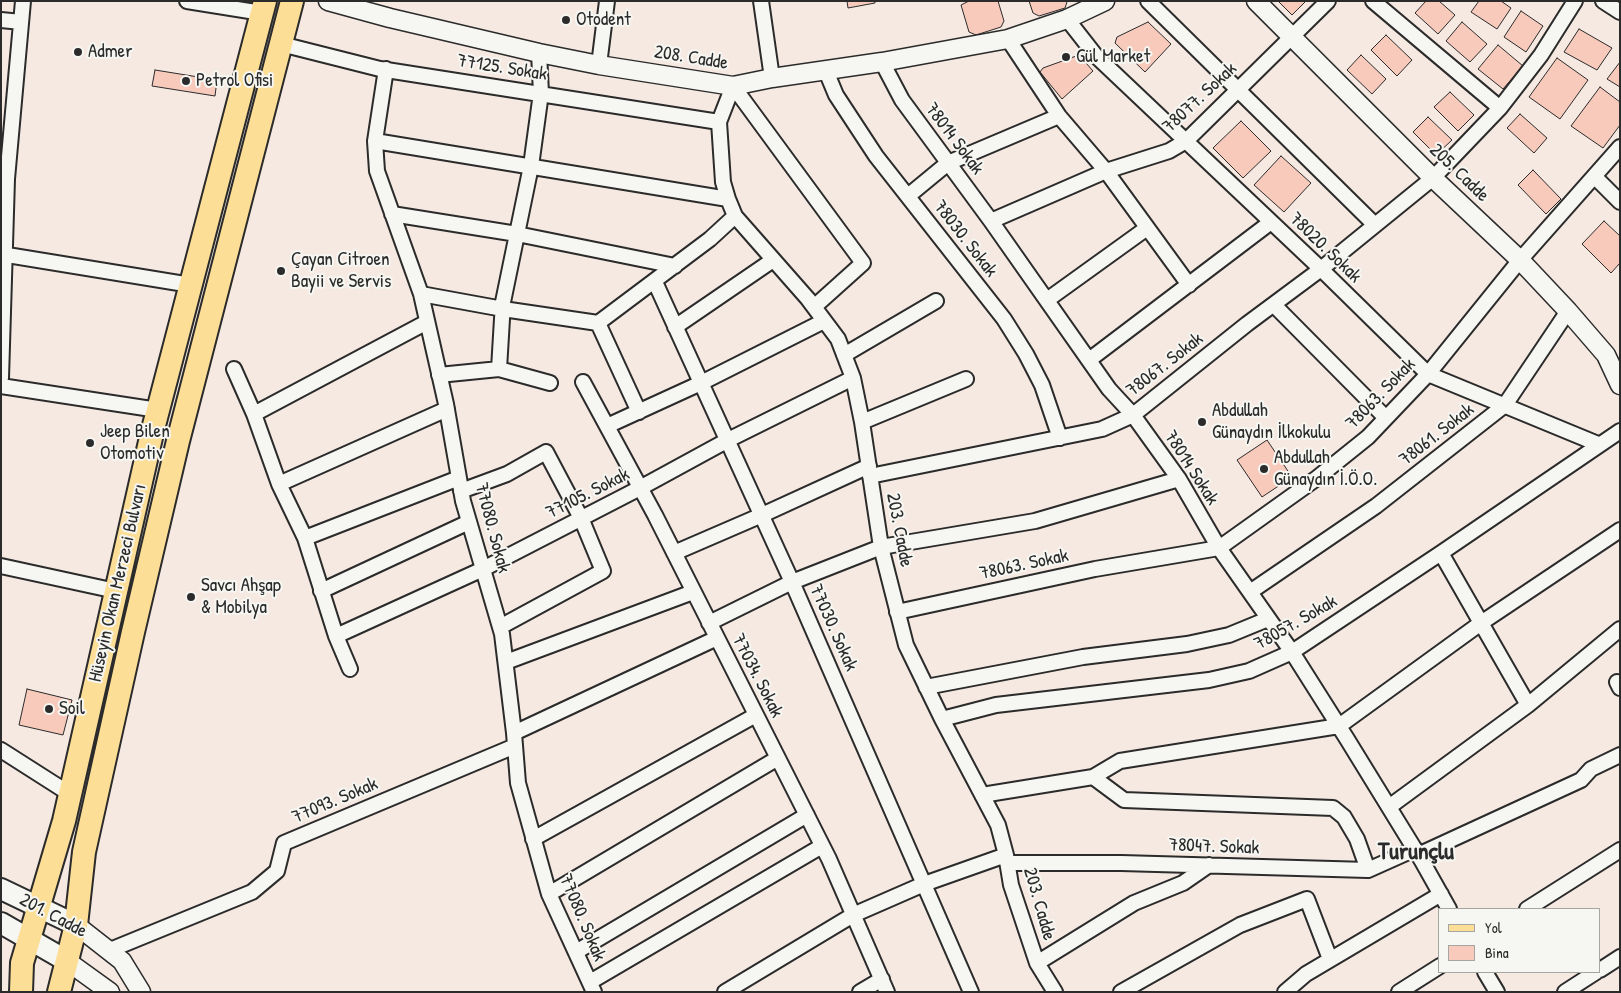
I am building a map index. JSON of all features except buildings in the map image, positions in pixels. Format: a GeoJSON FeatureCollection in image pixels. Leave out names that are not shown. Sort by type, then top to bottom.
{"type":"FeatureCollection","features":[{"type":"Feature","properties":{"kind":"main road","name":"Hüseyin Okan Merzeci Bulvarı"},"geometry":{"type":"LineString","coordinates":[[59,992],[76,925],[84,852],[133,632],[178,441],[292,1]]}},
{"type":"Feature","properties":{"kind":"main road","name":"Hüseyin Okan Merzeci Bulvarı"},"geometry":{"type":"LineString","coordinates":[[21,992],[22,963],[60,837],[158,410],[264,7]]}},
{"type":"Feature","properties":{"kind":"main road","name":"201. Cadde"},"geometry":{"type":"LineString","coordinates":[[1,889],[76,925]]}},
{"type":"Feature","properties":{"kind":"main road","name":"201. Cadde"},"geometry":{"type":"LineString","coordinates":[[1,923],[66,961]]}},
{"type":"Feature","properties":{"kind":"street"},"geometry":{"type":"LineString","coordinates":[[1,378],[4,179],[8,92],[23,1]]}},
{"type":"Feature","properties":{"kind":"street"},"geometry":{"type":"LineString","coordinates":[[188,1],[264,7]]}},
{"type":"Feature","properties":{"kind":"street","name":"208. Cadde"},"geometry":{"type":"LineString","coordinates":[[328,1],[390,18],[539,53],[599,65],[733,86],[772,78],[882,62],[1008,38],[1067,19],[1100,2]]}},
{"type":"Feature","properties":{"kind":"street"},"geometry":{"type":"LineString","coordinates":[[599,65],[608,1]]}},
{"type":"Feature","properties":{"kind":"street"},"geometry":{"type":"LineString","coordinates":[[761,1],[772,78]]}},
{"type":"Feature","properties":{"kind":"street"},"geometry":{"type":"LineString","coordinates":[[1148,1],[1375,225]]}},
{"type":"Feature","properties":{"kind":"street","name":"205. Cadde"},"geometry":{"type":"LineString","coordinates":[[1256,1],[1432,178],[1520,260],[1606,355],[1620,385]]}},
{"type":"Feature","properties":{"kind":"street","name":"78077. Sokak"},"geometry":{"type":"LineString","coordinates":[[991,221],[1106,171],[1169,151],[1186,141],[1328,1]]}},
{"type":"Feature","properties":{"kind":"street"},"geometry":{"type":"LineString","coordinates":[[1373,1],[1500,108]]}},
{"type":"Feature","properties":{"kind":"street","name":"78067. Sokak"},"geometry":{"type":"LineString","coordinates":[[674,553],[869,471],[1060,438],[1102,429],[1133,415],[1240,330],[1321,269],[1432,178],[1500,108],[1541,56],[1575,1]]}},
{"type":"Feature","properties":{"kind":"street"},"geometry":{"type":"LineString","coordinates":[[1603,1],[1620,12]]}},
{"type":"Feature","properties":{"kind":"street","name":"78020. Sokak"},"geometry":{"type":"LineString","coordinates":[[1067,19],[1096,56],[1321,269],[1428,374],[1598,444]]}},
{"type":"Feature","properties":{"kind":"street"},"geometry":{"type":"LineString","coordinates":[[1,20],[21,22]]}},
{"type":"Feature","properties":{"kind":"street"},"geometry":{"type":"LineString","coordinates":[[1008,38],[1059,116],[1106,171],[1189,284]]}},
{"type":"Feature","properties":{"kind":"street","name":"77125. Sokak"},"geometry":{"type":"LineString","coordinates":[[281,44],[386,70],[719,122]]}},
{"type":"Feature","properties":{"kind":"street"},"geometry":{"type":"LineString","coordinates":[[499,369],[503,309],[531,166],[541,93],[539,53]]}},
{"type":"Feature","properties":{"kind":"street","name":"78014 Sokak"},"geometry":{"type":"LineString","coordinates":[[882,62],[902,100],[991,221],[1109,389],[1133,415],[1180,479],[1219,548],[1292,652],[1339,726],[1448,908]]}},
{"type":"Feature","properties":{"kind":"street","name":"77080. Sokak"},"geometry":{"type":"LineString","coordinates":[[386,70],[376,141],[377,171],[421,294],[447,409],[460,484],[469,522],[500,627],[506,662],[518,783],[549,894],[592,987]]}},
{"type":"Feature","properties":{"kind":"street","name":"78030. Sokak"},"geometry":{"type":"LineString","coordinates":[[826,71],[836,95],[876,156],[1004,319],[1026,354],[1042,386],[1060,438]]}},
{"type":"Feature","properties":{"kind":"street"},"geometry":{"type":"LineString","coordinates":[[733,86],[863,263],[814,306]]}},
{"type":"Feature","properties":{"kind":"street","name":"203. Cadde"},"geometry":{"type":"LineString","coordinates":[[733,86],[719,122],[723,182],[734,216],[814,306],[838,339],[853,378],[862,422],[881,547],[906,645],[926,688],[998,824],[1007,859],[1011,885],[1037,963],[1055,992]]}},
{"type":"Feature","properties":{"kind":"street"},"geometry":{"type":"LineString","coordinates":[[908,196],[948,163],[1059,116]]}},
{"type":"Feature","properties":{"kind":"street"},"geometry":{"type":"LineString","coordinates":[[376,141],[728,199]]}},
{"type":"Feature","properties":{"kind":"street","name":"78063. Sokak"},"geometry":{"type":"LineString","coordinates":[[897,612],[1095,569],[1219,548],[1317,478],[1368,437],[1428,374],[1520,260],[1620,147]]}},
{"type":"Feature","properties":{"kind":"street"},"geometry":{"type":"LineString","coordinates":[[1595,177],[1620,202]]}},
{"type":"Feature","properties":{"kind":"street"},"geometry":{"type":"LineString","coordinates":[[392,214],[517,234],[676,266]]}},
{"type":"Feature","properties":{"kind":"street"},"geometry":{"type":"LineString","coordinates":[[421,294],[503,309],[598,323],[676,266],[710,239],[734,216]]}},
{"type":"Feature","properties":{"kind":"street"},"geometry":{"type":"LineString","coordinates":[[1088,360],[1271,222]]}},
{"type":"Feature","properties":{"kind":"street"},"geometry":{"type":"LineString","coordinates":[[1047,300],[1147,228]]}},
{"type":"Feature","properties":{"kind":"street"},"geometry":{"type":"LineString","coordinates":[[3,254],[191,285]]}},
{"type":"Feature","properties":{"kind":"street"},"geometry":{"type":"LineString","coordinates":[[675,327],[773,260]]}},
{"type":"Feature","properties":{"kind":"street","name":"77030. Sokak"},"geometry":{"type":"LineString","coordinates":[[655,282],[792,582],[971,992]]}},
{"type":"Feature","properties":{"kind":"street"},"geometry":{"type":"LineString","coordinates":[[844,355],[936,301]]}},
{"type":"Feature","properties":{"kind":"street"},"geometry":{"type":"LineString","coordinates":[[1274,305],[1386,418]]}},
{"type":"Feature","properties":{"kind":"street","name":"78061. Sokak"},"geometry":{"type":"LineString","coordinates":[[1250,592],[1376,506],[1505,405],[1568,311]]}},
{"type":"Feature","properties":{"kind":"street"},"geometry":{"type":"LineString","coordinates":[[607,426],[701,383],[824,321]]}},
{"type":"Feature","properties":{"kind":"street"},"geometry":{"type":"LineString","coordinates":[[254,414],[427,322]]}},
{"type":"Feature","properties":{"kind":"street"},"geometry":{"type":"LineString","coordinates":[[598,323],[639,412]]}},
{"type":"Feature","properties":{"kind":"street"},"geometry":{"type":"LineString","coordinates":[[234,369],[254,414],[279,484],[304,538],[336,636],[350,668]]}},
{"type":"Feature","properties":{"kind":"street"},"geometry":{"type":"LineString","coordinates":[[439,374],[499,369],[550,383]]}},
{"type":"Feature","properties":{"kind":"street","name":"77105. Sokak"},"geometry":{"type":"LineString","coordinates":[[336,636],[483,569],[728,440],[853,378]]}},
{"type":"Feature","properties":{"kind":"street"},"geometry":{"type":"LineString","coordinates":[[862,422],[966,379]]}},
{"type":"Feature","properties":{"kind":"street","name":"77034. Sokak"},"geometry":{"type":"LineString","coordinates":[[583,382],[674,553],[822,846],[884,985]]}},
{"type":"Feature","properties":{"kind":"street"},"geometry":{"type":"LineString","coordinates":[[1,386],[158,410]]}},
{"type":"Feature","properties":{"kind":"street"},"geometry":{"type":"LineString","coordinates":[[279,484],[447,409]]}},
{"type":"Feature","properties":{"kind":"street","name":"78057. Sokak"},"geometry":{"type":"LineString","coordinates":[[942,719],[996,705],[1209,680],[1249,671],[1292,652],[1441,553],[1598,444],[1620,431]]}},
{"type":"Feature","properties":{"kind":"street"},"geometry":{"type":"LineString","coordinates":[[304,538],[460,484],[507,474],[546,452],[581,518],[603,571],[500,627]]}},
{"type":"Feature","properties":{"kind":"street"},"geometry":{"type":"LineString","coordinates":[[710,623],[792,582],[881,547],[1034,520],[1180,479]]}},
{"type":"Feature","properties":{"kind":"street"},"geometry":{"type":"LineString","coordinates":[[321,591],[469,522]]}},
{"type":"Feature","properties":{"kind":"street"},"geometry":{"type":"LineString","coordinates":[[982,795],[1092,777],[1120,761],[1339,726],[1481,622],[1620,530]]}},
{"type":"Feature","properties":{"kind":"street"},"geometry":{"type":"LineString","coordinates":[[1441,553],[1528,705]]}},
{"type":"Feature","properties":{"kind":"street"},"geometry":{"type":"LineString","coordinates":[[1,566],[116,591]]}},
{"type":"Feature","properties":{"kind":"street"},"geometry":{"type":"LineString","coordinates":[[506,662],[693,592]]}},
{"type":"Feature","properties":{"kind":"street"},"geometry":{"type":"LineString","coordinates":[[926,688],[1082,657],[1187,644],[1229,635],[1268,619]]}},
{"type":"Feature","properties":{"kind":"street"},"geometry":{"type":"LineString","coordinates":[[1388,807],[1528,705],[1620,629]]}},
{"type":"Feature","properties":{"kind":"street"},"geometry":{"type":"LineString","coordinates":[[515,740],[717,638]]}},
{"type":"Feature","properties":{"kind":"street"},"geometry":{"type":"LineString","coordinates":[[533,839],[756,715]]}},
{"type":"Feature","properties":{"kind":"street","name":"77093. Sokak"},"geometry":{"type":"LineString","coordinates":[[110,950],[252,892],[277,870],[284,843],[515,740]]}},
{"type":"Feature","properties":{"kind":"street"},"geometry":{"type":"LineString","coordinates":[[1,750],[70,794]]}},
{"type":"Feature","properties":{"kind":"street","name":"78047. Sokak"},"geometry":{"type":"LineString","coordinates":[[725,992],[853,915],[924,884],[1007,859],[1368,870],[1416,852],[1581,780],[1591,769],[1620,755]]}},
{"type":"Feature","properties":{"kind":"street"},"geometry":{"type":"LineString","coordinates":[[549,894],[778,758]]}},
{"type":"Feature","properties":{"kind":"street"},"geometry":{"type":"LineString","coordinates":[[1092,777],[1124,800],[1333,808],[1344,817],[1357,838],[1368,870]]}},
{"type":"Feature","properties":{"kind":"street"},"geometry":{"type":"LineString","coordinates":[[576,952],[806,815]]}},
{"type":"Feature","properties":{"kind":"street"},"geometry":{"type":"LineString","coordinates":[[592,987],[822,846]]}},
{"type":"Feature","properties":{"kind":"street"},"geometry":{"type":"LineString","coordinates":[[1529,908],[1620,850]]}},
{"type":"Feature","properties":{"kind":"street"},"geometry":{"type":"LineString","coordinates":[[1037,963],[1134,903],[1183,883],[1208,865]]}},
{"type":"Feature","properties":{"kind":"street"},"geometry":{"type":"LineString","coordinates":[[1285,992],[1306,974],[1440,894]]}},
{"type":"Feature","properties":{"kind":"street"},"geometry":{"type":"LineString","coordinates":[[1120,992],[1240,926],[1306,899],[1330,959]]}},
{"type":"Feature","properties":{"kind":"street","name":"201. Cadde"},"geometry":{"type":"LineString","coordinates":[[76,925],[122,961],[142,992]]}},
{"type":"Feature","properties":{"kind":"street"},"geometry":{"type":"LineString","coordinates":[[1601,969],[1620,957]]}},
{"type":"Feature","properties":{"kind":"street","name":"201. Cadde"},"geometry":{"type":"LineString","coordinates":[[66,961],[110,992]]}},
{"type":"Feature","properties":{"kind":"street"},"geometry":{"type":"LineString","coordinates":[[1399,992],[1438,967]]}},
{"type":"Feature","properties":{"kind":"street"},"geometry":{"type":"LineString","coordinates":[[1486,973],[1497,992]]}},
{"type":"Feature","properties":{"kind":"street"},"geometry":{"type":"LineString","coordinates":[[1565,992],[1594,973]]}},
{"type":"Feature","properties":{"kind":"street"},"geometry":{"type":"LineString","coordinates":[[860,992],[884,985]]}},
{"type":"Feature","properties":{"kind":"place","name":"Otodent"},"geometry":{"type":"Point","coordinates":[566,20]}},
{"type":"Feature","properties":{"kind":"place","name":"Admer"},"geometry":{"type":"Point","coordinates":[78,52]}},
{"type":"Feature","properties":{"kind":"place","name":"Gül Market"},"geometry":{"type":"Point","coordinates":[1066,57]}},
{"type":"Feature","properties":{"kind":"place","name":"Petrol Ofisi"},"geometry":{"type":"Point","coordinates":[186,81]}},
{"type":"Feature","properties":{"kind":"place","name":"Çayan Citroen Bayii ve Servis"},"geometry":{"type":"Point","coordinates":[281,271]}},
{"type":"Feature","properties":{"kind":"place","name":"Abdullah Günaydın İlkokulu"},"geometry":{"type":"Point","coordinates":[1202,422]}},
{"type":"Feature","properties":{"kind":"place","name":"Jeep Bilen Otomotiv"},"geometry":{"type":"Point","coordinates":[90,443]}},
{"type":"Feature","properties":{"kind":"place","name":"Abdullah Günaydın İ.Ö.O."},"geometry":{"type":"Point","coordinates":[1264,469]}},
{"type":"Feature","properties":{"kind":"place","name":"Savcı Ahşap & Mobilya"},"geometry":{"type":"Point","coordinates":[191,597]}},
{"type":"Feature","properties":{"kind":"place","name":"Soil"},"geometry":{"type":"Point","coordinates":[49,709]}},
{"type":"Feature","properties":{"kind":"district","name":"Turunçlu"},"geometry":{"type":"Point","coordinates":[1416,853]}}]}
